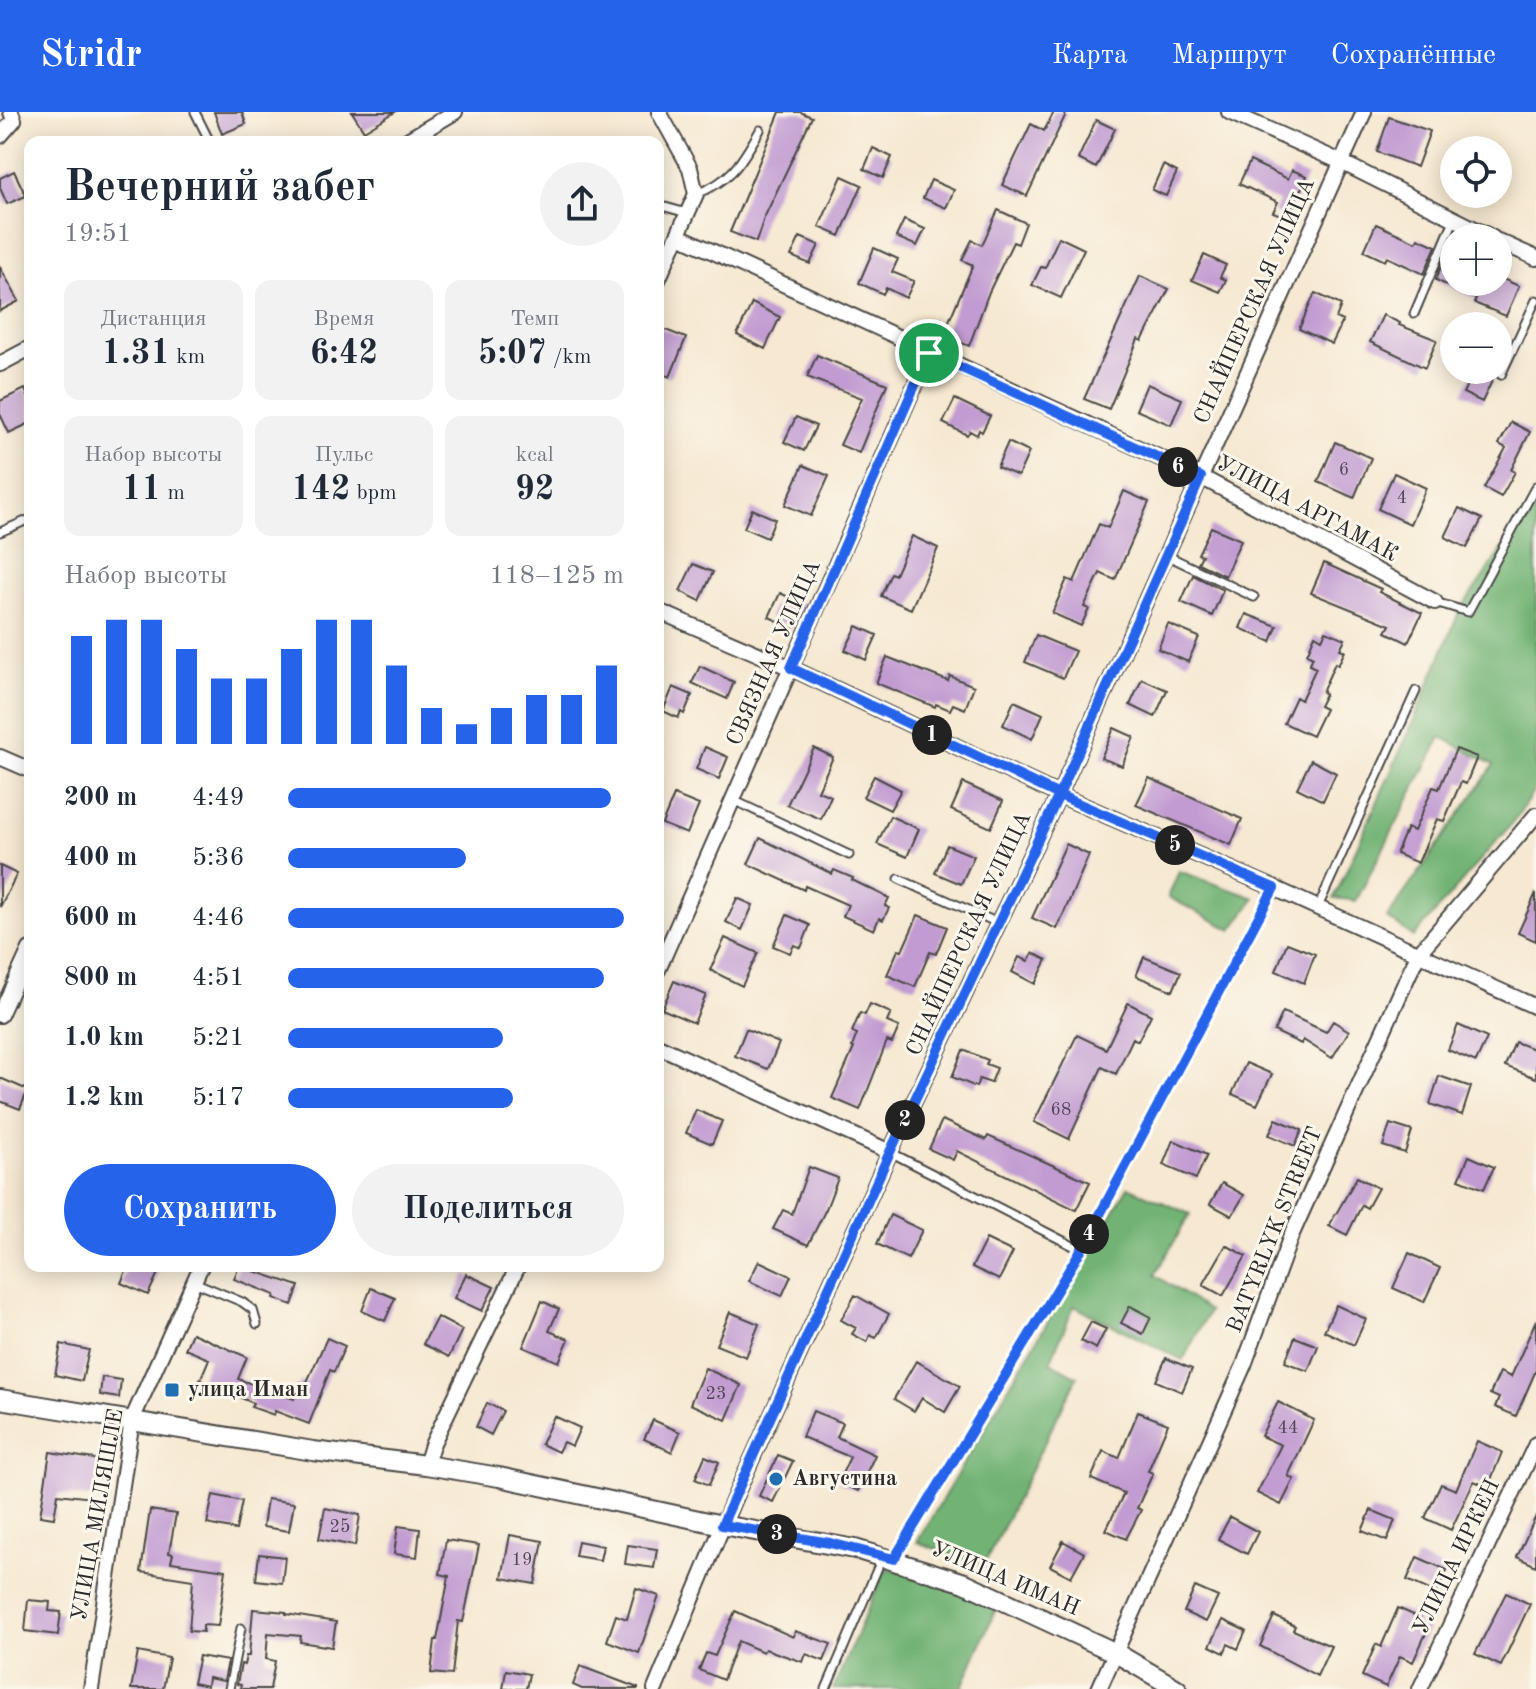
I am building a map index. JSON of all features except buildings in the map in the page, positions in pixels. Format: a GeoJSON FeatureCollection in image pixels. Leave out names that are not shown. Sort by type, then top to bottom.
{"type":"FeatureCollection","features":[{"type":"Feature","properties":{"kind":"street"},"geometry":{"type":"LineString","coordinates":[[0,136],[14,120],[11,112]]}},
{"type":"Feature","properties":{"kind":"street"},"geometry":{"type":"LineString","coordinates":[[414,136],[455,112]]}},
{"type":"Feature","properties":{"kind":"street"},"geometry":{"type":"LineString","coordinates":[[659,112],[690,168],[696,194],[664,267]]}},
{"type":"Feature","properties":{"kind":"street"},"geometry":{"type":"LineString","coordinates":[[1229,112],[1341,162],[1463,224]]}},
{"type":"Feature","properties":{"kind":"street","name":"СНАЙПЕРСКАЯ УЛИЦА"},"geometry":{"type":"LineString","coordinates":[[655,1689],[722,1525],[890,1152],[1059,795],[1364,112]]}},
{"type":"Feature","properties":{"kind":"street","name":"УЛИЦА АРГАМАК"},"geometry":{"type":"LineString","coordinates":[[679,236],[1201,477],[1435,602]]}},
{"type":"Feature","properties":{"kind":"street"},"geometry":{"type":"LineString","coordinates":[[1512,247],[1536,258]]}},
{"type":"Feature","properties":{"kind":"street"},"geometry":{"type":"LineString","coordinates":[[0,364],[24,351]]}},
{"type":"Feature","properties":{"kind":"street","name":"СВЯЗНАЯ УЛИЦА"},"geometry":{"type":"LineString","coordinates":[[664,956],[929,353]]}},
{"type":"Feature","properties":{"kind":"street"},"geometry":{"type":"LineString","coordinates":[[664,614],[791,668],[1059,795],[1536,1007]]}},
{"type":"Feature","properties":{"kind":"street"},"geometry":{"type":"LineString","coordinates":[[0,757],[24,767]]}},
{"type":"Feature","properties":{"kind":"street","name":"BATYRLYK STREET"},"geometry":{"type":"LineString","coordinates":[[1099,1689],[1244,1365],[1303,1208],[1418,954],[1536,815]]}},
{"type":"Feature","properties":{"kind":"street"},"geometry":{"type":"LineString","coordinates":[[0,1015],[24,976]]}},
{"type":"Feature","properties":{"kind":"street"},"geometry":{"type":"LineString","coordinates":[[664,1049],[890,1152]]}},
{"type":"Feature","properties":{"kind":"street","name":"УЛИЦА МИЛЯШЛЕ"},"geometry":{"type":"LineString","coordinates":[[91,1689],[132,1420],[198,1272]]}},
{"type":"Feature","properties":{"kind":"street"},"geometry":{"type":"LineString","coordinates":[[426,1465],[432,1445],[515,1272]]}},
{"type":"Feature","properties":{"kind":"street","name":"УЛИЦА ИМАН"},"geometry":{"type":"LineString","coordinates":[[0,1399],[313,1451],[499,1477],[722,1525],[830,1543],[965,1583],[1116,1653],[1177,1689]]}},
{"type":"Feature","properties":{"kind":"street","name":"УЛИЦА ИРКЕН"},"geometry":{"type":"LineString","coordinates":[[1420,1689],[1536,1444]]}},
{"type":"Feature","properties":{"kind":"lane"},"geometry":{"type":"LineString","coordinates":[[195,112],[207,136]]}},
{"type":"Feature","properties":{"kind":"lane"},"geometry":{"type":"LineString","coordinates":[[696,194],[715,187],[738,167],[760,130]]}},
{"type":"Feature","properties":{"kind":"lane"},"geometry":{"type":"LineString","coordinates":[[664,207],[688,213]]}},
{"type":"Feature","properties":{"kind":"lane"},"geometry":{"type":"LineString","coordinates":[[1414,314],[1454,220]]}},
{"type":"Feature","properties":{"kind":"lane"},"geometry":{"type":"LineString","coordinates":[[1512,351],[1536,300]]}},
{"type":"Feature","properties":{"kind":"lane"},"geometry":{"type":"LineString","coordinates":[[1435,602],[1468,612],[1536,486]]}},
{"type":"Feature","properties":{"kind":"lane"},"geometry":{"type":"LineString","coordinates":[[0,532],[24,522]]}},
{"type":"Feature","properties":{"kind":"lane"},"geometry":{"type":"LineString","coordinates":[[1165,555],[1254,597]]}},
{"type":"Feature","properties":{"kind":"lane"},"geometry":{"type":"LineString","coordinates":[[1317,908],[1416,691]]}},
{"type":"Feature","properties":{"kind":"lane"},"geometry":{"type":"LineString","coordinates":[[733,800],[849,855]]}},
{"type":"Feature","properties":{"kind":"lane"},"geometry":{"type":"LineString","coordinates":[[899,879],[998,923]]}},
{"type":"Feature","properties":{"kind":"lane"},"geometry":{"type":"LineString","coordinates":[[826,1689],[889,1558],[1081,1250],[1274,888]]}},
{"type":"Feature","properties":{"kind":"lane"},"geometry":{"type":"LineString","coordinates":[[890,1152],[1081,1250]]}},
{"type":"Feature","properties":{"kind":"lane"},"geometry":{"type":"LineString","coordinates":[[194,1282],[242,1302],[253,1310],[257,1324]]}},
{"type":"Feature","properties":{"kind":"lane"},"geometry":{"type":"LineString","coordinates":[[229,1689],[241,1628]]}},
{"type":"Feature","properties":{"kind":"green space"},"geometry":{"type":"Polygon","coordinates":[[[1536,501],[1536,788],[1514,821],[1414,937],[1387,918],[1494,765],[1441,737],[1356,901],[1334,898],[1460,610],[1536,501]]]}},
{"type":"Feature","properties":{"kind":"green space"},"geometry":{"type":"Polygon","coordinates":[[[1179,871],[1255,898],[1232,930],[1168,897],[1179,871]]]}},
{"type":"Feature","properties":{"kind":"green space"},"geometry":{"type":"Polygon","coordinates":[[[1128,1187],[1190,1214],[1155,1275],[1209,1311],[1183,1360],[1074,1306],[1050,1362],[1077,1377],[983,1567],[917,1542],[1128,1187]]]}},
{"type":"Feature","properties":{"kind":"green space"},"geometry":{"type":"Polygon","coordinates":[[[885,1569],[914,1571],[998,1604],[961,1689],[833,1689],[885,1569]]]}},
{"type":"Feature","properties":{"kind":"place","name":"улица Иман"},"geometry":{"type":"Point","coordinates":[172,1390]}},
{"type":"Feature","properties":{"kind":"place","name":"Августина"},"geometry":{"type":"Point","coordinates":[776,1479]}},
{"type":"Feature","properties":{"kind":"route"},"geometry":{"type":"LineString","coordinates":[[929,353],[791,668],[1059,795],[890,1152],[722,1525],[830,1543],[894,1559],[1081,1250],[1274,888],[1059,795],[1201,477],[929,353]]}}]}
